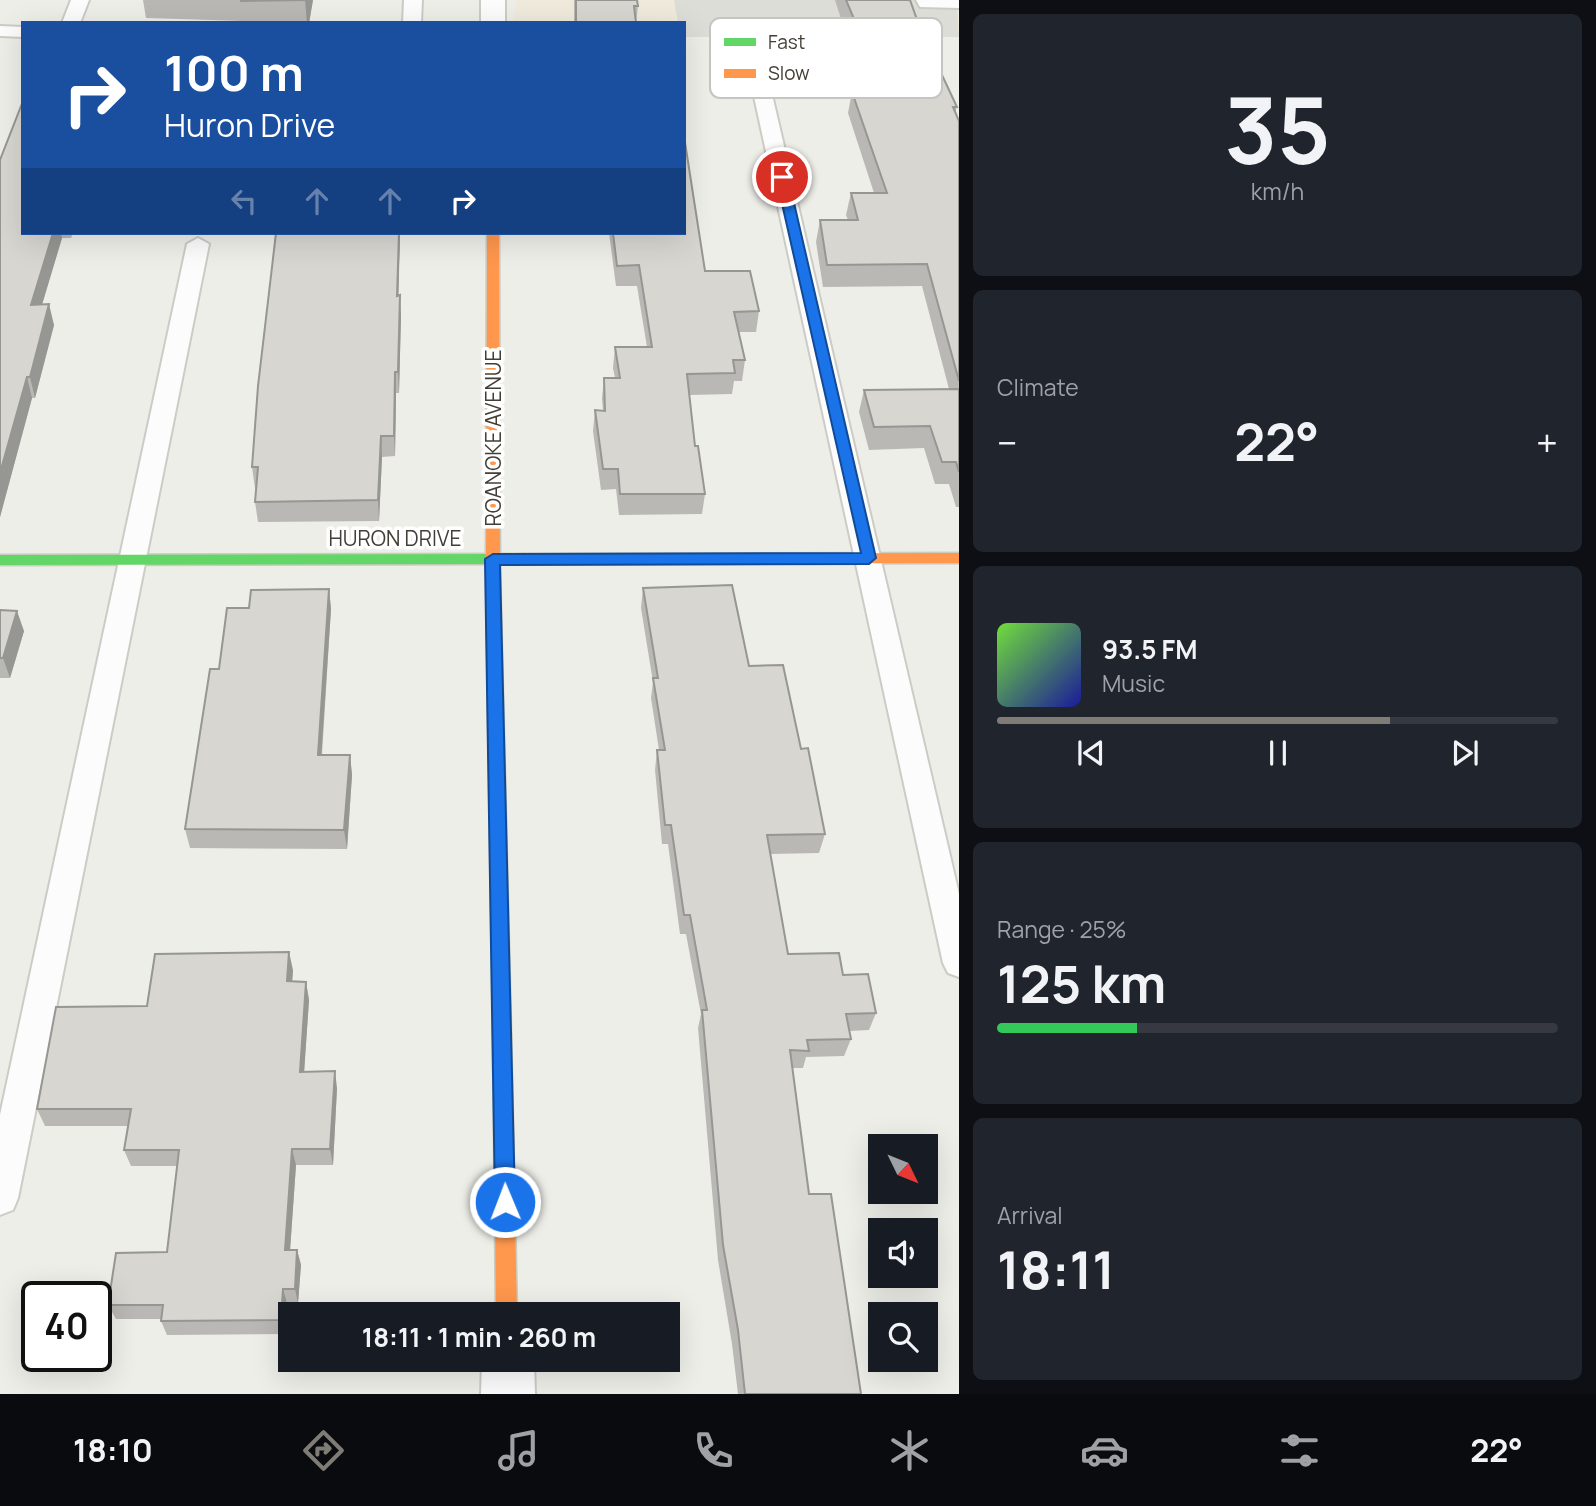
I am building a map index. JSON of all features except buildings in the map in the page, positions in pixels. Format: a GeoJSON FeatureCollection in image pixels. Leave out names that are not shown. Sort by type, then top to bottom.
{"type":"FeatureCollection","features":[{"type":"Feature","properties":{"kind":"street"},"geometry":{"type":"LineString","coordinates":[[493,0],[493,21]]}},
{"type":"Feature","properties":{"kind":"street","name":"ROANOKE AVENUE"},"geometry":{"type":"LineString","coordinates":[[493,235],[493,559],[507,1302]]}},
{"type":"Feature","properties":{"kind":"street","name":"HURON DRIVE"},"geometry":{"type":"LineString","coordinates":[[0,560],[959,558]]}},
{"type":"Feature","properties":{"kind":"street"},"geometry":{"type":"LineString","coordinates":[[508,1372],[508,1394]]}},
{"type":"Feature","properties":{"kind":"lane"},"geometry":{"type":"LineString","coordinates":[[72,21],[80,0]]}},
{"type":"Feature","properties":{"kind":"lane"},"geometry":{"type":"LineString","coordinates":[[412,21],[413,0]]}},
{"type":"Feature","properties":{"kind":"lane"},"geometry":{"type":"LineString","coordinates":[[925,0],[926,3],[959,2]]}},
{"type":"Feature","properties":{"kind":"lane"},"geometry":{"type":"LineString","coordinates":[[0,31],[21,32]]}},
{"type":"Feature","properties":{"kind":"lane"},"geometry":{"type":"LineString","coordinates":[[764,98],[959,963]]}},
{"type":"Feature","properties":{"kind":"lane"},"geometry":{"type":"LineString","coordinates":[[0,1198],[198,244]]}},
{"type":"Feature","properties":{"kind":"shaded area"},"geometry":{"type":"Polygon","coordinates":[[[516,0],[959,0],[959,37],[942,37],[942,18],[710,18],[710,37],[686,37],[686,21],[513,21],[516,0]]]}},
{"type":"Feature","properties":{"kind":"shaded area"},"geometry":{"type":"Polygon","coordinates":[[[674,0],[957,0],[959,37],[942,37],[942,18],[710,18],[710,37],[686,37],[686,21],[678,21],[674,0]]]}},
{"type":"Feature","properties":{"kind":"traffic: fast"},"geometry":{"type":"LineString","coordinates":[[0,560],[524,559]]}},
{"type":"Feature","properties":{"kind":"traffic: fast"},"geometry":{"type":"LineString","coordinates":[[493,571],[502,1034]]}},
{"type":"Feature","properties":{"kind":"traffic: slow"},"geometry":{"type":"LineString","coordinates":[[493,235],[493,571]]}},
{"type":"Feature","properties":{"kind":"traffic: slow"},"geometry":{"type":"LineString","coordinates":[[524,559],[959,558]]}},
{"type":"Feature","properties":{"kind":"traffic: slow"},"geometry":{"type":"LineString","coordinates":[[502,1034],[507,1302]]}},
{"type":"Feature","properties":{"kind":"route"},"geometry":{"type":"LineString","coordinates":[[505,1202],[493,559],[869,558],[782,177]]}}]}
